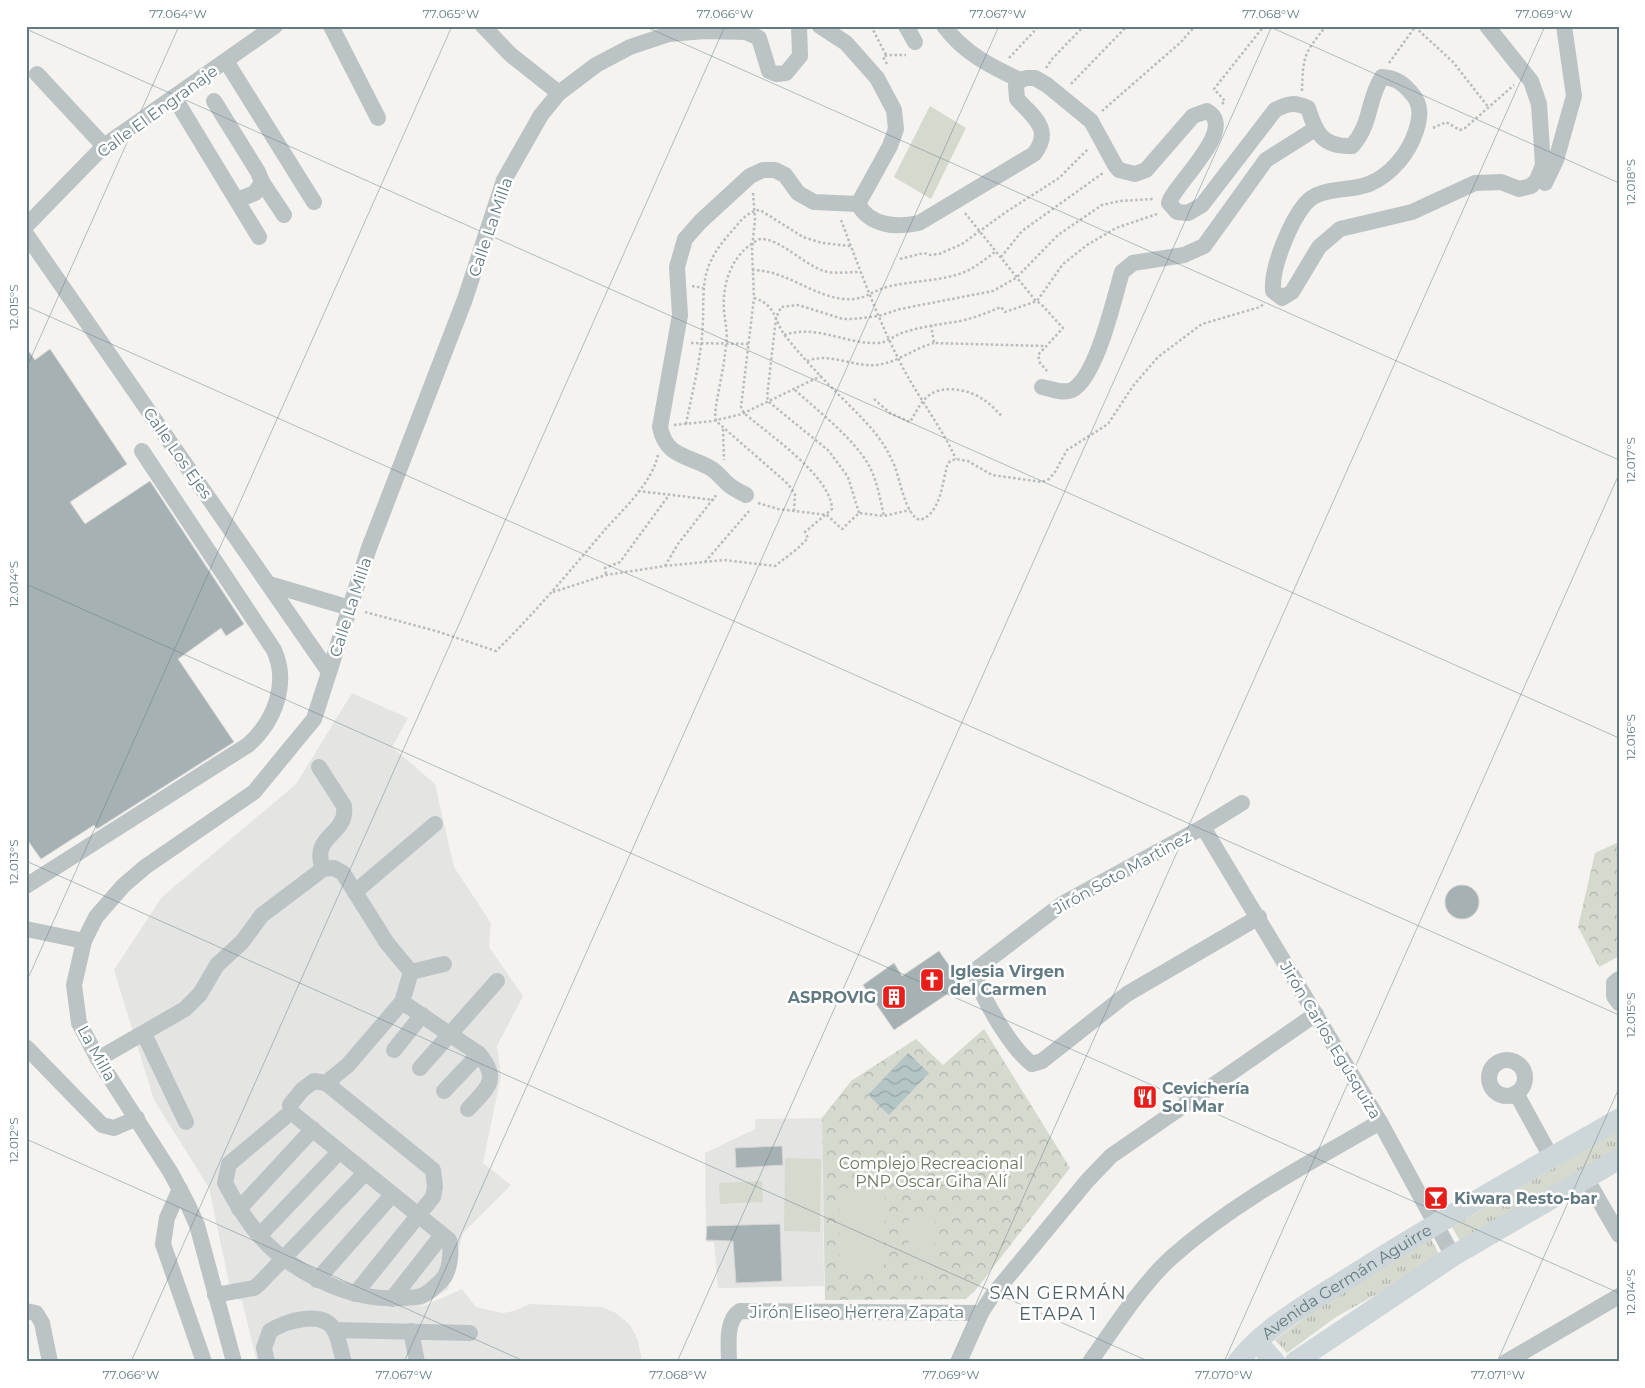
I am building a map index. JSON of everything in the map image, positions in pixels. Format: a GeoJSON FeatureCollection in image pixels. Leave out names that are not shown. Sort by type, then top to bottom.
{"type":"FeatureCollection","features":[{"type":"Feature","properties":{"kind":"main road","name":"Avenida Germán Aguirre"},"geometry":{"type":"LineString","coordinates":[[1238,1362],[1256,1342],[1306,1305],[1436,1222],[1619,1119]]}},
{"type":"Feature","properties":{"kind":"main road"},"geometry":{"type":"LineString","coordinates":[[1295,1362],[1454,1256],[1619,1159]]}},
{"type":"Feature","properties":{"kind":"main road"},"geometry":{"type":"LineString","coordinates":[[1256,1342],[1275,1362]]}},
{"type":"Feature","properties":{"kind":"street","name":"Calle El Engranaje"},"geometry":{"type":"LineString","coordinates":[[26,226],[104,146],[275,26]]}},
{"type":"Feature","properties":{"kind":"street"},"geometry":{"type":"LineString","coordinates":[[331,26],[378,118]]}},
{"type":"Feature","properties":{"kind":"street"},"geometry":{"type":"LineString","coordinates":[[483,26],[511,55],[559,93]]}},
{"type":"Feature","properties":{"kind":"street","name":"Calle La Milla"},"geometry":{"type":"LineString","coordinates":[[329,672],[369,548],[465,299],[504,180],[541,115],[559,93],[596,65],[630,47],[669,34],[705,29],[746,32],[759,38],[769,71],[781,74],[786,73],[800,56],[799,26]]}},
{"type":"Feature","properties":{"kind":"street"},"geometry":{"type":"LineString","coordinates":[[820,26],[846,43],[877,78],[894,110],[896,129],[890,146],[858,204]]}},
{"type":"Feature","properties":{"kind":"street"},"geometry":{"type":"LineString","coordinates":[[906,26],[915,42]]}},
{"type":"Feature","properties":{"kind":"street"},"geometry":{"type":"LineString","coordinates":[[944,26],[954,40],[971,54],[1020,80],[1027,78],[1039,80],[1091,121],[1119,170],[1135,174],[1146,170],[1193,116],[1207,111],[1213,114],[1216,121],[1213,138],[1171,202],[1177,212],[1188,213],[1202,205],[1275,110],[1286,104],[1298,103],[1308,108],[1315,129],[1324,140],[1339,146],[1352,146],[1362,135],[1377,85],[1382,77],[1394,78],[1407,87],[1417,100],[1420,115],[1415,133],[1404,156],[1369,184],[1316,195],[1305,203],[1275,265],[1272,278],[1273,291],[1282,298],[1292,292],[1319,247],[1340,230],[1412,212],[1475,183],[1501,182],[1518,189],[1544,184],[1556,160],[1574,96],[1564,26]]}},
{"type":"Feature","properties":{"kind":"street"},"geometry":{"type":"LineString","coordinates":[[1488,26],[1531,81],[1539,104],[1543,166],[1537,180],[1531,186],[1518,189]]}},
{"type":"Feature","properties":{"kind":"street"},"geometry":{"type":"LineString","coordinates":[[226,61],[314,202]]}},
{"type":"Feature","properties":{"kind":"street"},"geometry":{"type":"LineString","coordinates":[[38,74],[104,146]]}},
{"type":"Feature","properties":{"kind":"street"},"geometry":{"type":"LineString","coordinates":[[858,204],[864,215],[877,222],[906,226],[919,223],[1024,162],[1040,146],[1043,134],[1041,127],[1018,99],[1016,93],[1020,80]]}},
{"type":"Feature","properties":{"kind":"street"},"geometry":{"type":"LineString","coordinates":[[174,97],[259,238]]}},
{"type":"Feature","properties":{"kind":"street"},"geometry":{"type":"LineString","coordinates":[[214,101],[284,215]]}},
{"type":"Feature","properties":{"kind":"street"},"geometry":{"type":"LineString","coordinates":[[1042,387],[1062,392],[1073,390],[1082,380],[1098,350],[1122,272],[1128,266],[1134,263],[1194,252],[1204,246],[1266,160],[1315,129]]}},
{"type":"Feature","properties":{"kind":"street"},"geometry":{"type":"LineString","coordinates":[[748,502],[712,469],[682,456],[669,447],[661,430],[677,342],[680,315],[677,267],[685,239],[700,221],[750,176],[764,170],[775,170],[785,175],[798,193],[806,199],[823,204],[858,204]]}},
{"type":"Feature","properties":{"kind":"street"},"geometry":{"type":"LineString","coordinates":[[237,200],[255,193],[262,182]]}},
{"type":"Feature","properties":{"kind":"street","name":"Calle Los Ejes"},"geometry":{"type":"LineString","coordinates":[[26,234],[329,672]]}},
{"type":"Feature","properties":{"kind":"street"},"geometry":{"type":"LineString","coordinates":[[26,886],[248,745],[259,735],[271,716],[278,697],[281,682],[280,664],[274,650],[142,451]]}},
{"type":"Feature","properties":{"kind":"street"},"geometry":{"type":"LineString","coordinates":[[269,584],[350,608]]}},
{"type":"Feature","properties":{"kind":"street","name":"La Milla"},"geometry":{"type":"LineString","coordinates":[[234,1362],[197,1225],[180,1189],[137,1118],[98,1059],[79,1023],[74,985],[84,941],[96,917],[110,899],[138,873],[254,792],[314,719],[329,672]]}},
{"type":"Feature","properties":{"kind":"street"},"geometry":{"type":"LineString","coordinates":[[318,767],[344,806],[345,813],[338,828],[319,850],[319,858],[323,869]]}},
{"type":"Feature","properties":{"kind":"street","name":"Jirón Soto Martinez"},"geometry":{"type":"LineString","coordinates":[[1242,803],[1203,827],[1062,904],[978,968],[976,976],[1006,1034],[1022,1057],[1032,1064],[1042,1061],[1127,994],[1258,916]]}},
{"type":"Feature","properties":{"kind":"street"},"geometry":{"type":"LineString","coordinates":[[355,892],[435,824]]}},
{"type":"Feature","properties":{"kind":"street","name":"Jirón Carlos Egúsquiza"},"geometry":{"type":"LineString","coordinates":[[1203,827],[1380,1122],[1454,1256]]}},
{"type":"Feature","properties":{"kind":"street"},"geometry":{"type":"LineString","coordinates":[[98,1059],[185,1010],[200,994],[217,965],[242,942],[262,915],[323,869],[334,868],[343,873],[387,943],[411,972]]}},
{"type":"Feature","properties":{"kind":"street"},"geometry":{"type":"LineString","coordinates":[[26,930],[84,941]]}},
{"type":"Feature","properties":{"kind":"street"},"geometry":{"type":"LineString","coordinates":[[411,972],[444,964]]}},
{"type":"Feature","properties":{"kind":"street"},"geometry":{"type":"LineString","coordinates":[[326,1083],[348,1065],[402,1002],[411,972]]}},
{"type":"Feature","properties":{"kind":"street"},"geometry":{"type":"LineString","coordinates":[[1619,979],[1614,983],[1614,996],[1619,1003]]}},
{"type":"Feature","properties":{"kind":"street"},"geometry":{"type":"LineString","coordinates":[[420,1068],[497,981]]}},
{"type":"Feature","properties":{"kind":"street"},"geometry":{"type":"LineString","coordinates":[[402,1002],[478,1054],[488,1065],[492,1074],[489,1087],[468,1109]]}},
{"type":"Feature","properties":{"kind":"street"},"geometry":{"type":"LineString","coordinates":[[959,1362],[981,1313],[1087,1181],[1111,1156],[1316,1014]]}},
{"type":"Feature","properties":{"kind":"street"},"geometry":{"type":"LineString","coordinates":[[394,1050],[422,1015]]}},
{"type":"Feature","properties":{"kind":"street"},"geometry":{"type":"LineString","coordinates":[[144,1034],[186,1122]]}},
{"type":"Feature","properties":{"kind":"street"},"geometry":{"type":"LineString","coordinates":[[26,1048],[102,1125],[114,1128],[137,1118]]}},
{"type":"Feature","properties":{"kind":"street"},"geometry":{"type":"LineString","coordinates":[[444,1091],[478,1054]]}},
{"type":"Feature","properties":{"kind":"street"},"geometry":{"type":"LineString","coordinates":[[291,1112],[229,1164],[225,1183],[239,1209],[260,1235],[284,1259],[317,1280],[355,1294],[392,1299],[420,1297],[432,1290],[445,1276],[452,1249],[449,1240],[442,1235],[417,1215],[392,1195],[291,1112],[290,1105],[302,1090],[314,1080],[326,1083],[433,1170],[435,1187],[432,1197],[417,1215],[355,1294]]}},
{"type":"Feature","properties":{"kind":"street"},"geometry":{"type":"LineString","coordinates":[[1516,1093],[1551,1157]]}},
{"type":"Feature","properties":{"kind":"street"},"geometry":{"type":"LineString","coordinates":[[1090,1362],[1144,1290],[1171,1258],[1213,1223],[1278,1181],[1380,1122]]}},
{"type":"Feature","properties":{"kind":"street"},"geometry":{"type":"LineString","coordinates":[[239,1209],[313,1129]]}},
{"type":"Feature","properties":{"kind":"street"},"geometry":{"type":"LineString","coordinates":[[260,1235],[339,1152]]}},
{"type":"Feature","properties":{"kind":"street"},"geometry":{"type":"LineString","coordinates":[[215,1294],[254,1288],[365,1173]]}},
{"type":"Feature","properties":{"kind":"street"},"geometry":{"type":"LineString","coordinates":[[1586,1178],[1619,1235]]}},
{"type":"Feature","properties":{"kind":"street"},"geometry":{"type":"LineString","coordinates":[[180,1189],[167,1218],[163,1244],[204,1362]]}},
{"type":"Feature","properties":{"kind":"street"},"geometry":{"type":"LineString","coordinates":[[317,1280],[392,1195]]}},
{"type":"Feature","properties":{"kind":"street"},"geometry":{"type":"LineString","coordinates":[[392,1299],[442,1235]]}},
{"type":"Feature","properties":{"kind":"street"},"geometry":{"type":"LineString","coordinates":[[1506,1362],[1619,1296]]}},
{"type":"Feature","properties":{"kind":"street"},"geometry":{"type":"LineString","coordinates":[[26,1310],[36,1313],[42,1323],[50,1362]]}},
{"type":"Feature","properties":{"kind":"street","name":"Jirón Eliseo Herrera Zapata"},"geometry":{"type":"LineString","coordinates":[[729,1362],[730,1324],[734,1316],[740,1311],[981,1313]]}},
{"type":"Feature","properties":{"kind":"street"},"geometry":{"type":"LineString","coordinates":[[267,1362],[264,1348],[270,1331],[282,1323],[307,1318],[326,1322],[334,1330],[344,1362]]}},
{"type":"Feature","properties":{"kind":"street"},"geometry":{"type":"LineString","coordinates":[[334,1330],[470,1333]]}},
{"type":"Feature","properties":{"kind":"street"},"geometry":{"type":"LineString","coordinates":[[411,1331],[417,1362]]}},
{"type":"Feature","properties":{"kind":"path"},"geometry":{"type":"LineString","coordinates":[[871,26],[886,55]]}},
{"type":"Feature","properties":{"kind":"path"},"geometry":{"type":"LineString","coordinates":[[1000,70],[1006,60],[1039,26]]}},
{"type":"Feature","properties":{"kind":"path"},"geometry":{"type":"LineString","coordinates":[[1039,80],[1052,59],[1084,26]]}},
{"type":"Feature","properties":{"kind":"path"},"geometry":{"type":"LineString","coordinates":[[1060,96],[1127,26]]}},
{"type":"Feature","properties":{"kind":"path"},"geometry":{"type":"LineString","coordinates":[[1091,121],[1181,42],[1195,26]]}},
{"type":"Feature","properties":{"kind":"path"},"geometry":{"type":"LineString","coordinates":[[1213,114],[1225,101],[1214,89],[1264,26]]}},
{"type":"Feature","properties":{"kind":"path"},"geometry":{"type":"LineString","coordinates":[[1302,105],[1303,60],[1326,26]]}},
{"type":"Feature","properties":{"kind":"path"},"geometry":{"type":"LineString","coordinates":[[1382,77],[1394,54],[1416,27],[1452,62],[1489,108]]}},
{"type":"Feature","properties":{"kind":"path"},"geometry":{"type":"LineString","coordinates":[[886,55],[908,56],[911,43],[915,42]]}},
{"type":"Feature","properties":{"kind":"path"},"geometry":{"type":"LineString","coordinates":[[886,55],[883,56],[890,70]]}},
{"type":"Feature","properties":{"kind":"path"},"geometry":{"type":"LineString","coordinates":[[1415,133],[1446,122],[1460,130],[1489,108],[1526,74]]}},
{"type":"Feature","properties":{"kind":"path"},"geometry":{"type":"LineString","coordinates":[[900,259],[924,252],[930,255],[939,254],[962,244],[1059,178],[1100,136]]}},
{"type":"Feature","properties":{"kind":"path"},"geometry":{"type":"LineString","coordinates":[[1000,257],[1022,231],[1115,166]]}},
{"type":"Feature","properties":{"kind":"path"},"geometry":{"type":"LineString","coordinates":[[553,592],[606,575],[665,566],[738,560],[775,566],[797,549],[808,538],[805,532],[832,509],[832,505],[821,483],[793,454],[744,412],[741,400],[750,344],[754,298],[752,243],[755,211],[750,176]]}},
{"type":"Feature","properties":{"kind":"path"},"geometry":{"type":"LineString","coordinates":[[859,513],[848,478],[829,451],[769,402],[766,393],[776,318],[781,307],[798,305],[843,319],[879,316],[993,291],[1016,278],[1058,235],[1102,205],[1120,201],[1171,202]]}},
{"type":"Feature","properties":{"kind":"path"},"geometry":{"type":"LineString","coordinates":[[957,202],[974,228],[980,232],[1016,278],[1064,328],[1038,355],[1040,363],[1048,371],[1042,387]]}},
{"type":"Feature","properties":{"kind":"path"},"geometry":{"type":"LineString","coordinates":[[784,334],[798,330],[809,330],[869,343],[880,343],[890,340],[899,334],[931,325],[954,322],[1001,308],[1005,312],[1037,302],[1069,257],[1116,228],[1153,216],[1171,202]]}},
{"type":"Feature","properties":{"kind":"path"},"geometry":{"type":"LineString","coordinates":[[836,204],[860,272],[898,358],[945,436],[956,459]]}},
{"type":"Feature","properties":{"kind":"path"},"geometry":{"type":"LineString","coordinates":[[686,424],[702,343],[703,285],[709,261],[718,246],[742,218],[755,211],[766,212],[803,237],[822,243],[851,246]]}},
{"type":"Feature","properties":{"kind":"path"},"geometry":{"type":"LineString","coordinates":[[794,511],[795,494],[788,484],[716,421],[715,414],[726,344],[725,285],[735,260],[752,243],[760,239],[770,241],[804,262],[825,271],[860,272]]}},
{"type":"Feature","properties":{"kind":"path"},"geometry":{"type":"LineString","coordinates":[[752,270],[765,270],[778,274],[842,299],[870,296],[878,289],[926,281],[970,270],[995,252]]}},
{"type":"Feature","properties":{"kind":"path"},"geometry":{"type":"LineString","coordinates":[[754,298],[766,301],[784,334],[821,376],[871,425],[893,460],[914,518],[920,520],[927,518],[932,513],[938,502],[947,466],[950,461],[956,459],[968,461],[992,475],[1042,482],[1049,480],[1067,450],[1108,424],[1133,386],[1158,357],[1202,324],[1260,307],[1269,300],[1273,291]]}},
{"type":"Feature","properties":{"kind":"path"},"geometry":{"type":"LineString","coordinates":[[931,325],[934,343]]}},
{"type":"Feature","properties":{"kind":"path"},"geometry":{"type":"LineString","coordinates":[[677,342],[750,344]]}},
{"type":"Feature","properties":{"kind":"path"},"geometry":{"type":"LineString","coordinates":[[807,361],[817,357],[875,365],[934,343],[1046,346]]}},
{"type":"Feature","properties":{"kind":"path"},"geometry":{"type":"LineString","coordinates":[[350,608],[436,631],[496,651],[553,592],[638,491],[656,463],[661,430],[686,424],[716,421],[744,412],[769,402],[821,376]]}},
{"type":"Feature","properties":{"kind":"path"},"geometry":{"type":"LineString","coordinates":[[795,389],[869,464],[878,488],[884,516]]}},
{"type":"Feature","properties":{"kind":"path"},"geometry":{"type":"LineString","coordinates":[[874,399],[890,413],[910,422],[924,400],[938,390],[950,389],[968,392],[984,399],[1002,416]]}},
{"type":"Feature","properties":{"kind":"path"},"geometry":{"type":"LineString","coordinates":[[665,566],[678,544],[714,500],[724,480],[723,429]]}},
{"type":"Feature","properties":{"kind":"path"},"geometry":{"type":"LineString","coordinates":[[638,491],[714,500]]}},
{"type":"Feature","properties":{"kind":"path"},"geometry":{"type":"LineString","coordinates":[[606,575],[605,568],[620,562],[669,495]]}},
{"type":"Feature","properties":{"kind":"path"},"geometry":{"type":"LineString","coordinates":[[706,562],[748,502],[827,515],[842,529],[859,513]]}},
{"type":"Feature","properties":{"kind":"path"},"geometry":{"type":"LineString","coordinates":[[859,513],[884,516],[910,510]]}},
{"type":"Feature","properties":{"kind":"shaded area"},"geometry":{"type":"Polygon","coordinates":[[[352,693],[408,718],[392,747],[435,784],[454,867],[491,923],[489,947],[523,996],[497,1046],[501,1076],[483,1163],[511,1185],[463,1233],[448,1289],[417,1309],[462,1289],[476,1307],[503,1313],[514,1311],[530,1304],[601,1307],[616,1313],[630,1325],[638,1340],[642,1362],[257,1362],[242,1301],[232,1297],[209,1188],[154,1100],[114,970],[162,897],[296,784],[352,693]]]}},
{"type":"Feature","properties":{"kind":"shaded area"},"geometry":{"type":"Polygon","coordinates":[[[822,1118],[824,1286],[718,1288],[714,1242],[706,1242],[705,1153],[755,1129],[755,1119],[822,1118]]]}},
{"type":"Feature","properties":{"kind":"green space"},"geometry":{"type":"Polygon","coordinates":[[[930,106],[966,128],[931,199],[894,177],[930,106]]]}},
{"type":"Feature","properties":{"kind":"green space"},"geometry":{"type":"Polygon","coordinates":[[[1619,842],[1619,956],[1599,967],[1578,927],[1595,853],[1619,842]]]}},
{"type":"Feature","properties":{"kind":"green space","name":"Complejo Recreacional PNP Oscar Giha Alí"},"geometry":{"type":"Polygon","coordinates":[[[984,1029],[1070,1168],[974,1292],[965,1299],[825,1300],[822,1118],[851,1081],[916,1039],[943,1065],[984,1029]]]}},
{"type":"Feature","properties":{"kind":"green space"},"geometry":{"type":"Polygon","coordinates":[[[1619,1130],[1619,1150],[1460,1241],[1452,1227],[1619,1130]]]}},
{"type":"Feature","properties":{"kind":"green space"},"geometry":{"type":"Polygon","coordinates":[[[785,1158],[821,1159],[820,1232],[784,1231],[785,1158]]]}},
{"type":"Feature","properties":{"kind":"green space"},"geometry":{"type":"Polygon","coordinates":[[[762,1181],[763,1202],[720,1204],[719,1183],[762,1181]]]}},
{"type":"Feature","properties":{"kind":"green space"},"geometry":{"type":"Polygon","coordinates":[[[840,1188],[885,1188],[884,1274],[840,1274],[840,1188]]]}},
{"type":"Feature","properties":{"kind":"green space"},"geometry":{"type":"Polygon","coordinates":[[[909,1216],[935,1217],[935,1277],[908,1276],[909,1216]]]}},
{"type":"Feature","properties":{"kind":"green space"},"geometry":{"type":"Polygon","coordinates":[[[1431,1239],[1441,1258],[1336,1317],[1287,1353],[1275,1340],[1325,1303],[1431,1239]]]}},
{"type":"Feature","properties":{"kind":"water"},"geometry":{"type":"Polygon","coordinates":[[[908,1053],[929,1073],[889,1115],[868,1095],[908,1053]]]}},
{"type":"Feature","properties":{"kind":"building"},"geometry":{"type":"Polygon","coordinates":[[[26,347],[35,360],[50,349],[127,464],[70,502],[85,524],[150,481],[244,624],[226,636],[221,628],[178,659],[234,742],[97,829],[94,825],[41,859],[26,838],[26,347]]]}},
{"type":"Feature","properties":{"kind":"building"},"geometry":{"type":"Polygon","coordinates":[[[1462,885],[1474,890],[1479,902],[1474,914],[1462,919],[1450,914],[1445,902],[1450,890],[1462,885]]]}},
{"type":"Feature","properties":{"kind":"building"},"geometry":{"type":"Polygon","coordinates":[[[939,951],[962,984],[894,1030],[863,985],[894,963],[902,976],[939,951]]]}},
{"type":"Feature","properties":{"kind":"building"},"geometry":{"type":"Polygon","coordinates":[[[782,1146],[783,1165],[736,1168],[735,1148],[782,1146]]]}},
{"type":"Feature","properties":{"kind":"building"},"geometry":{"type":"Polygon","coordinates":[[[780,1224],[782,1281],[736,1283],[733,1241],[706,1240],[707,1226],[780,1224]]]}},
{"type":"Feature","properties":{"kind":"place","name":"Iglesia Virgen del Carmen"},"geometry":{"type":"Point","coordinates":[932,980]}},
{"type":"Feature","properties":{"kind":"place","name":"ASPROVIG"},"geometry":{"type":"Point","coordinates":[894,997]}},
{"type":"Feature","properties":{"kind":"place","name":"Cevichería Sol Mar"},"geometry":{"type":"Point","coordinates":[1145,1097]}},
{"type":"Feature","properties":{"kind":"place","name":"Kiwara Resto-bar"},"geometry":{"type":"Point","coordinates":[1436,1198]}},
{"type":"Feature","properties":{"kind":"district","name":"SAN GERMÁN ETAPA 1"},"geometry":{"type":"Point","coordinates":[1058,1304]}}]}
